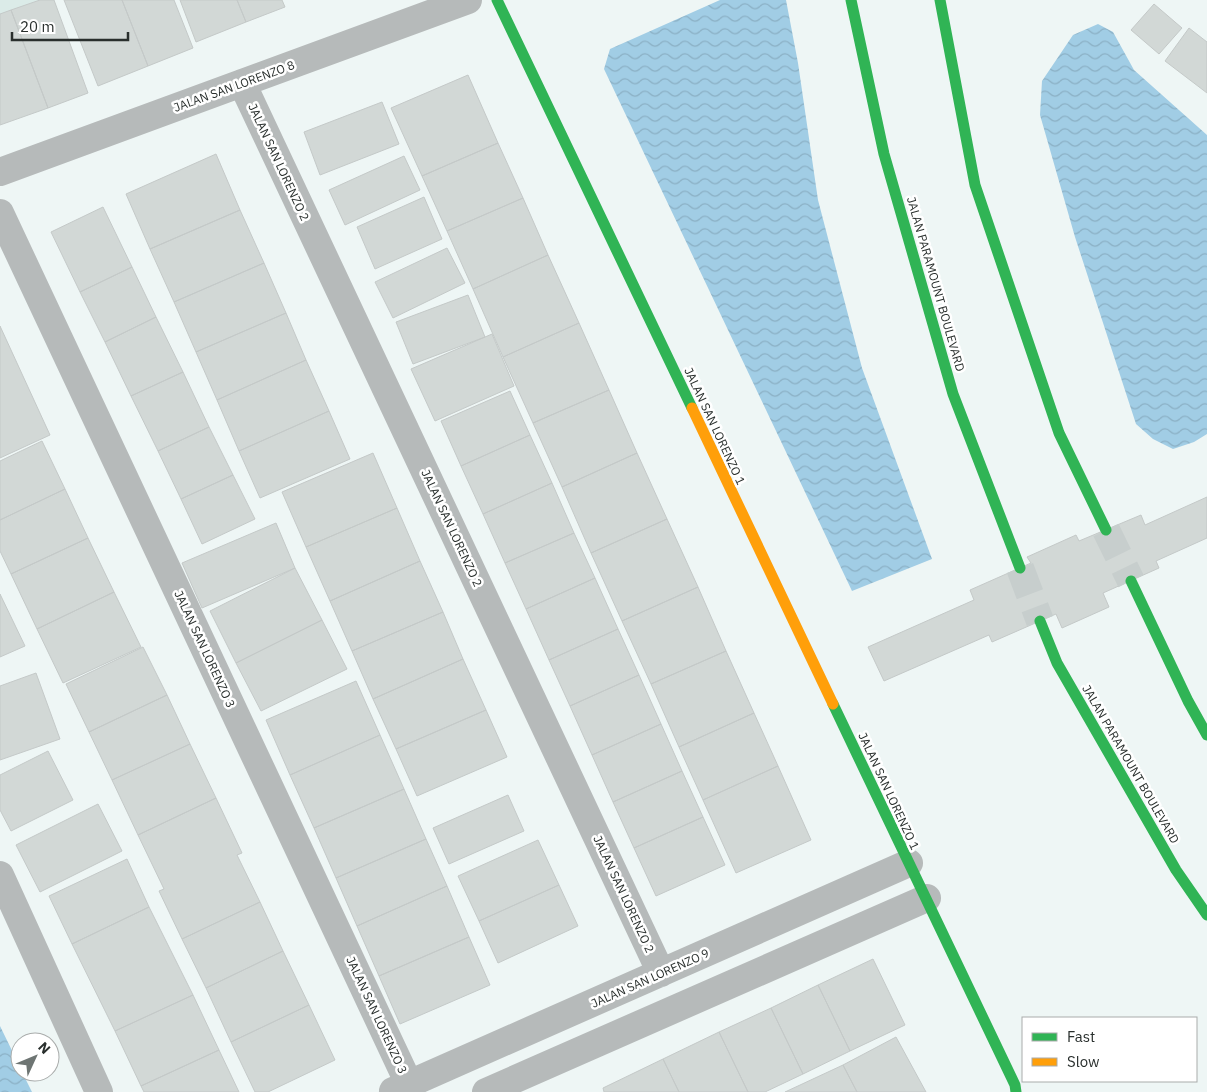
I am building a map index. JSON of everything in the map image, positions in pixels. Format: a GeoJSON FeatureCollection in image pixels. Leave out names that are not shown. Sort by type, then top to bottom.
{"type":"FeatureCollection","features":[{"type":"Feature","properties":{"kind":"main road","name":"JALAN SAN LORENZO 1"},"geometry":{"type":"LineString","coordinates":[[497,0],[908,863],[927,898],[1015,1085],[1016,1092]]}},
{"type":"Feature","properties":{"kind":"main road","name":"JALAN PARAMOUNT BOULEVARD"},"geometry":{"type":"LineString","coordinates":[[851,0],[884,154],[953,394],[1020,568]]}},
{"type":"Feature","properties":{"kind":"main road"},"geometry":{"type":"LineString","coordinates":[[940,0],[975,185],[1059,433],[1106,530]]}},
{"type":"Feature","properties":{"kind":"main road"},"geometry":{"type":"LineString","coordinates":[[1131,581],[1188,701],[1207,735]]}},
{"type":"Feature","properties":{"kind":"main road","name":"JALAN PARAMOUNT BOULEVARD"},"geometry":{"type":"LineString","coordinates":[[1040,621],[1062,672],[1176,870],[1207,915]]}},
{"type":"Feature","properties":{"kind":"street","name":"JALAN SAN LORENZO 8"},"geometry":{"type":"LineString","coordinates":[[0,172],[468,0]]}},
{"type":"Feature","properties":{"kind":"street","name":"JALAN SAN LORENZO 2"},"geometry":{"type":"LineString","coordinates":[[242,83],[661,973]]}},
{"type":"Feature","properties":{"kind":"street","name":"JALAN SAN LORENZO 3"},"geometry":{"type":"LineString","coordinates":[[0,213],[400,1088]]}},
{"type":"Feature","properties":{"kind":"street","name":"JALAN SAN LORENZO 9"},"geometry":{"type":"LineString","coordinates":[[400,1088],[908,863]]}},
{"type":"Feature","properties":{"kind":"street"},"geometry":{"type":"LineString","coordinates":[[0,875],[99,1092]]}},
{"type":"Feature","properties":{"kind":"street"},"geometry":{"type":"LineString","coordinates":[[486,1092],[927,898]]}},
{"type":"Feature","properties":{"kind":"street"},"geometry":{"type":"LineString","coordinates":[[545,1024],[559,1060]]}},
{"type":"Feature","properties":{"kind":"shaded area"},"geometry":{"type":"Polygon","coordinates":[[[0,0],[54,0],[0,19],[0,0]]]}},
{"type":"Feature","properties":{"kind":"water"},"geometry":{"type":"Polygon","coordinates":[[[720,0],[786,0],[798,63],[818,200],[862,368],[932,559],[852,591],[604,69],[610,49],[720,0]]]}},
{"type":"Feature","properties":{"kind":"water"},"geometry":{"type":"Polygon","coordinates":[[[1098,24],[1113,32],[1134,70],[1207,135],[1207,434],[1194,442],[1173,449],[1153,439],[1136,424],[1075,237],[1040,115],[1042,81],[1073,35],[1098,24]]]}},
{"type":"Feature","properties":{"kind":"water"},"geometry":{"type":"Polygon","coordinates":[[[0,1026],[10,1046],[10,1082],[27,1082],[32,1092],[0,1092],[0,1026]]]}},
{"type":"Feature","properties":{"kind":"building"},"geometry":{"type":"Polygon","coordinates":[[[40,0],[54,0],[88,93],[48,108],[11,10],[40,0]]]}},
{"type":"Feature","properties":{"kind":"building"},"geometry":{"type":"Polygon","coordinates":[[[64,0],[122,0],[148,66],[98,86],[64,0]]]}},
{"type":"Feature","properties":{"kind":"building"},"geometry":{"type":"Polygon","coordinates":[[[122,0],[174,0],[193,48],[148,66],[122,0]]]}},
{"type":"Feature","properties":{"kind":"building"},"geometry":{"type":"Polygon","coordinates":[[[180,0],[237,0],[246,22],[196,42],[180,0]]]}},
{"type":"Feature","properties":{"kind":"building"},"geometry":{"type":"Polygon","coordinates":[[[237,0],[282,0],[285,7],[246,22],[237,0]]]}},
{"type":"Feature","properties":{"kind":"building"},"geometry":{"type":"Polygon","coordinates":[[[1154,4],[1182,28],[1159,54],[1131,30],[1154,4]]]}},
{"type":"Feature","properties":{"kind":"building"},"geometry":{"type":"Polygon","coordinates":[[[11,10],[48,108],[0,125],[0,14],[11,10]]]}},
{"type":"Feature","properties":{"kind":"building"},"geometry":{"type":"Polygon","coordinates":[[[1189,28],[1207,42],[1207,93],[1165,61],[1189,28]]]}},
{"type":"Feature","properties":{"kind":"building"},"geometry":{"type":"Polygon","coordinates":[[[468,75],[498,143],[422,176],[391,108],[468,75]]]}},
{"type":"Feature","properties":{"kind":"building"},"geometry":{"type":"Polygon","coordinates":[[[382,102],[399,144],[320,175],[304,132],[382,102]]]}},
{"type":"Feature","properties":{"kind":"building"},"geometry":{"type":"Polygon","coordinates":[[[498,143],[523,198],[447,231],[422,176],[498,143]]]}},
{"type":"Feature","properties":{"kind":"building"},"geometry":{"type":"Polygon","coordinates":[[[216,154],[240,210],[150,249],[126,194],[216,154]]]}},
{"type":"Feature","properties":{"kind":"building"},"geometry":{"type":"Polygon","coordinates":[[[404,156],[420,190],[345,225],[329,190],[404,156]]]}},
{"type":"Feature","properties":{"kind":"building"},"geometry":{"type":"Polygon","coordinates":[[[424,197],[442,239],[375,269],[357,227],[424,197]]]}},
{"type":"Feature","properties":{"kind":"building"},"geometry":{"type":"Polygon","coordinates":[[[523,198],[548,255],[473,289],[447,231],[523,198]]]}},
{"type":"Feature","properties":{"kind":"building"},"geometry":{"type":"Polygon","coordinates":[[[103,207],[132,267],[80,292],[51,232],[103,207]]]}},
{"type":"Feature","properties":{"kind":"building"},"geometry":{"type":"Polygon","coordinates":[[[240,210],[264,263],[174,302],[150,249],[240,210]]]}},
{"type":"Feature","properties":{"kind":"building"},"geometry":{"type":"Polygon","coordinates":[[[447,248],[465,283],[393,318],[375,282],[447,248]]]}},
{"type":"Feature","properties":{"kind":"building"},"geometry":{"type":"Polygon","coordinates":[[[548,255],[579,323],[503,357],[473,289],[548,255]]]}},
{"type":"Feature","properties":{"kind":"building"},"geometry":{"type":"Polygon","coordinates":[[[264,263],[286,313],[196,352],[174,302],[264,263]]]}},
{"type":"Feature","properties":{"kind":"building"},"geometry":{"type":"Polygon","coordinates":[[[132,267],[156,317],[105,342],[80,292],[132,267]]]}},
{"type":"Feature","properties":{"kind":"building"},"geometry":{"type":"Polygon","coordinates":[[[468,295],[485,337],[413,364],[396,322],[468,295]]]}},
{"type":"Feature","properties":{"kind":"building"},"geometry":{"type":"Polygon","coordinates":[[[286,313],[306,360],[217,400],[196,352],[286,313]]]}},
{"type":"Feature","properties":{"kind":"building"},"geometry":{"type":"Polygon","coordinates":[[[156,317],[183,372],[131,396],[105,342],[156,317]]]}},
{"type":"Feature","properties":{"kind":"building"},"geometry":{"type":"Polygon","coordinates":[[[579,323],[609,390],[533,423],[503,357],[579,323]]]}},
{"type":"Feature","properties":{"kind":"building"},"geometry":{"type":"Polygon","coordinates":[[[0,326],[50,435],[0,458],[0,326]]]}},
{"type":"Feature","properties":{"kind":"building"},"geometry":{"type":"Polygon","coordinates":[[[492,334],[514,386],[435,421],[411,369],[492,334]]]}},
{"type":"Feature","properties":{"kind":"building"},"geometry":{"type":"Polygon","coordinates":[[[306,360],[329,411],[239,451],[217,400],[306,360]]]}},
{"type":"Feature","properties":{"kind":"building"},"geometry":{"type":"Polygon","coordinates":[[[183,372],[209,427],[158,451],[131,396],[183,372]]]}},
{"type":"Feature","properties":{"kind":"building"},"geometry":{"type":"Polygon","coordinates":[[[609,390],[637,453],[562,487],[533,423],[609,390]]]}},
{"type":"Feature","properties":{"kind":"building"},"geometry":{"type":"Polygon","coordinates":[[[510,391],[530,435],[461,466],[441,421],[510,391]]]}},
{"type":"Feature","properties":{"kind":"building"},"geometry":{"type":"Polygon","coordinates":[[[329,411],[350,459],[260,498],[239,451],[329,411]]]}},
{"type":"Feature","properties":{"kind":"building"},"geometry":{"type":"Polygon","coordinates":[[[209,427],[233,475],[181,499],[158,451],[209,427]]]}},
{"type":"Feature","properties":{"kind":"building"},"geometry":{"type":"Polygon","coordinates":[[[530,435],[552,483],[483,514],[461,466],[530,435]]]}},
{"type":"Feature","properties":{"kind":"building"},"geometry":{"type":"Polygon","coordinates":[[[42,441],[65,489],[0,520],[0,461],[42,441]]]}},
{"type":"Feature","properties":{"kind":"building"},"geometry":{"type":"Polygon","coordinates":[[[373,453],[397,508],[306,547],[282,492],[373,453]]]}},
{"type":"Feature","properties":{"kind":"building"},"geometry":{"type":"Polygon","coordinates":[[[637,453],[667,519],[591,553],[562,487],[637,453]]]}},
{"type":"Feature","properties":{"kind":"building"},"geometry":{"type":"Polygon","coordinates":[[[233,475],[255,519],[202,544],[181,499],[233,475]]]}},
{"type":"Feature","properties":{"kind":"building"},"geometry":{"type":"Polygon","coordinates":[[[552,483],[574,533],[505,563],[483,514],[552,483]]]}},
{"type":"Feature","properties":{"kind":"building"},"geometry":{"type":"Polygon","coordinates":[[[65,489],[88,538],[11,574],[0,551],[0,520],[65,489]]]}},
{"type":"Feature","properties":{"kind":"building"},"geometry":{"type":"Polygon","coordinates":[[[1207,497],[1207,538],[1156,561],[1159,568],[1103,593],[1109,607],[1062,628],[1056,614],[992,642],[989,635],[884,681],[868,647],[974,600],[970,590],[1031,563],[1027,557],[1076,535],[1079,541],[1141,515],[1145,525],[1207,497]]]}},
{"type":"Feature","properties":{"kind":"building"},"geometry":{"type":"Polygon","coordinates":[[[397,508],[420,561],[330,601],[306,547],[397,508]]]}},
{"type":"Feature","properties":{"kind":"building"},"geometry":{"type":"Polygon","coordinates":[[[667,519],[698,587],[622,621],[591,553],[667,519]]]}},
{"type":"Feature","properties":{"kind":"building"},"geometry":{"type":"Polygon","coordinates":[[[276,523],[295,568],[202,608],[182,563],[276,523]]]}},
{"type":"Feature","properties":{"kind":"building"},"geometry":{"type":"Polygon","coordinates":[[[574,533],[595,578],[526,609],[505,563],[574,533]]]}},
{"type":"Feature","properties":{"kind":"building"},"geometry":{"type":"Polygon","coordinates":[[[88,538],[114,592],[37,629],[11,574],[88,538]]]}},
{"type":"Feature","properties":{"kind":"building"},"geometry":{"type":"Polygon","coordinates":[[[420,561],[443,612],[352,651],[330,601],[420,561]]]}},
{"type":"Feature","properties":{"kind":"building"},"geometry":{"type":"Polygon","coordinates":[[[295,568],[322,620],[236,663],[210,611],[295,568]]]}},
{"type":"Feature","properties":{"kind":"building"},"geometry":{"type":"Polygon","coordinates":[[[595,578],[618,629],[549,660],[526,609],[595,578]]]}},
{"type":"Feature","properties":{"kind":"building"},"geometry":{"type":"Polygon","coordinates":[[[698,587],[726,651],[651,684],[622,621],[698,587]]]}},
{"type":"Feature","properties":{"kind":"building"},"geometry":{"type":"Polygon","coordinates":[[[114,592],[141,647],[63,683],[37,629],[114,592]]]}},
{"type":"Feature","properties":{"kind":"building"},"geometry":{"type":"Polygon","coordinates":[[[0,594],[25,646],[0,657],[0,594]]]}},
{"type":"Feature","properties":{"kind":"building"},"geometry":{"type":"Polygon","coordinates":[[[443,612],[463,659],[373,699],[352,651],[443,612]]]}},
{"type":"Feature","properties":{"kind":"building"},"geometry":{"type":"Polygon","coordinates":[[[322,620],[347,669],[261,711],[236,663],[322,620]]]}},
{"type":"Feature","properties":{"kind":"building"},"geometry":{"type":"Polygon","coordinates":[[[618,629],[639,675],[570,706],[549,660],[618,629]]]}},
{"type":"Feature","properties":{"kind":"building"},"geometry":{"type":"Polygon","coordinates":[[[143,647],[167,695],[89,732],[66,684],[143,647]]]}},
{"type":"Feature","properties":{"kind":"building"},"geometry":{"type":"Polygon","coordinates":[[[726,651],[754,713],[679,747],[651,684],[726,651]]]}},
{"type":"Feature","properties":{"kind":"building"},"geometry":{"type":"Polygon","coordinates":[[[463,659],[486,710],[396,749],[373,699],[463,659]]]}},
{"type":"Feature","properties":{"kind":"building"},"geometry":{"type":"Polygon","coordinates":[[[36,673],[60,739],[0,760],[0,686],[36,673]]]}},
{"type":"Feature","properties":{"kind":"building"},"geometry":{"type":"Polygon","coordinates":[[[639,675],[661,724],[592,755],[570,706],[639,675]]]}},
{"type":"Feature","properties":{"kind":"building"},"geometry":{"type":"Polygon","coordinates":[[[356,681],[380,735],[290,775],[266,720],[356,681]]]}},
{"type":"Feature","properties":{"kind":"building"},"geometry":{"type":"Polygon","coordinates":[[[167,695],[190,744],[112,780],[89,732],[167,695]]]}},
{"type":"Feature","properties":{"kind":"building"},"geometry":{"type":"Polygon","coordinates":[[[486,710],[507,757],[417,796],[396,749],[486,710]]]}},
{"type":"Feature","properties":{"kind":"building"},"geometry":{"type":"Polygon","coordinates":[[[754,713],[778,766],[703,800],[679,747],[754,713]]]}},
{"type":"Feature","properties":{"kind":"building"},"geometry":{"type":"Polygon","coordinates":[[[661,724],[682,771],[613,802],[592,755],[661,724]]]}},
{"type":"Feature","properties":{"kind":"building"},"geometry":{"type":"Polygon","coordinates":[[[380,735],[404,789],[314,828],[290,775],[380,735]]]}},
{"type":"Feature","properties":{"kind":"building"},"geometry":{"type":"Polygon","coordinates":[[[190,744],[216,798],[138,835],[112,780],[190,744]]]}},
{"type":"Feature","properties":{"kind":"building"},"geometry":{"type":"Polygon","coordinates":[[[48,751],[73,800],[11,831],[0,810],[0,775],[48,751]]]}},
{"type":"Feature","properties":{"kind":"building"},"geometry":{"type":"Polygon","coordinates":[[[778,766],[811,840],[736,873],[703,800],[778,766]]]}},
{"type":"Feature","properties":{"kind":"building"},"geometry":{"type":"Polygon","coordinates":[[[682,771],[703,817],[634,848],[613,802],[682,771]]]}},
{"type":"Feature","properties":{"kind":"building"},"geometry":{"type":"Polygon","coordinates":[[[404,789],[426,839],[336,878],[314,828],[404,789]]]}},
{"type":"Feature","properties":{"kind":"building"},"geometry":{"type":"Polygon","coordinates":[[[508,795],[524,831],[449,864],[433,828],[508,795]]]}},
{"type":"Feature","properties":{"kind":"building"},"geometry":{"type":"Polygon","coordinates":[[[216,798],[242,853],[237,855],[260,902],[182,939],[159,891],[164,889],[138,835],[216,798]]]}},
{"type":"Feature","properties":{"kind":"building"},"geometry":{"type":"Polygon","coordinates":[[[98,804],[122,851],[40,892],[16,845],[98,804]]]}},
{"type":"Feature","properties":{"kind":"building"},"geometry":{"type":"Polygon","coordinates":[[[703,817],[725,865],[656,896],[634,848],[703,817]]]}},
{"type":"Feature","properties":{"kind":"building"},"geometry":{"type":"Polygon","coordinates":[[[426,839],[447,886],[357,926],[336,878],[426,839]]]}},
{"type":"Feature","properties":{"kind":"building"},"geometry":{"type":"Polygon","coordinates":[[[538,840],[559,885],[479,921],[458,876],[538,840]]]}},
{"type":"Feature","properties":{"kind":"building"},"geometry":{"type":"Polygon","coordinates":[[[127,859],[149,907],[72,944],[49,896],[127,859]]]}},
{"type":"Feature","properties":{"kind":"building"},"geometry":{"type":"Polygon","coordinates":[[[559,885],[578,926],[498,963],[479,921],[559,885]]]}},
{"type":"Feature","properties":{"kind":"building"},"geometry":{"type":"Polygon","coordinates":[[[447,886],[469,937],[379,976],[357,926],[447,886]]]}},
{"type":"Feature","properties":{"kind":"building"},"geometry":{"type":"Polygon","coordinates":[[[260,902],[283,951],[206,988],[182,939],[260,902]]]}},
{"type":"Feature","properties":{"kind":"building"},"geometry":{"type":"Polygon","coordinates":[[[149,907],[193,995],[115,1031],[72,944],[149,907]]]}},
{"type":"Feature","properties":{"kind":"building"},"geometry":{"type":"Polygon","coordinates":[[[469,937],[490,985],[400,1024],[379,976],[469,937]]]}},
{"type":"Feature","properties":{"kind":"building"},"geometry":{"type":"Polygon","coordinates":[[[283,951],[309,1005],[231,1042],[206,988],[283,951]]]}},
{"type":"Feature","properties":{"kind":"building"},"geometry":{"type":"Polygon","coordinates":[[[873,959],[905,1025],[850,1051],[818,985],[873,959]]]}},
{"type":"Feature","properties":{"kind":"building"},"geometry":{"type":"Polygon","coordinates":[[[818,985],[850,1051],[803,1074],[771,1008],[818,985]]]}},
{"type":"Feature","properties":{"kind":"building"},"geometry":{"type":"Polygon","coordinates":[[[193,995],[219,1050],[141,1086],[115,1031],[193,995]]]}},
{"type":"Feature","properties":{"kind":"building"},"geometry":{"type":"Polygon","coordinates":[[[309,1005],[335,1060],[268,1092],[255,1092],[231,1042],[309,1005]]]}},
{"type":"Feature","properties":{"kind":"building"},"geometry":{"type":"Polygon","coordinates":[[[771,1008],[803,1074],[765,1092],[748,1092],[719,1032],[771,1008]]]}},
{"type":"Feature","properties":{"kind":"building"},"geometry":{"type":"Polygon","coordinates":[[[719,1032],[748,1092],[679,1092],[663,1059],[719,1032]]]}},
{"type":"Feature","properties":{"kind":"building"},"geometry":{"type":"Polygon","coordinates":[[[896,1037],[926,1092],[857,1092],[843,1065],[896,1037]]]}},
{"type":"Feature","properties":{"kind":"building"},"geometry":{"type":"Polygon","coordinates":[[[219,1050],[239,1092],[144,1092],[141,1086],[219,1050]]]}},
{"type":"Feature","properties":{"kind":"building"},"geometry":{"type":"Polygon","coordinates":[[[663,1059],[679,1092],[604,1092],[603,1088],[663,1059]]]}},
{"type":"Feature","properties":{"kind":"building"},"geometry":{"type":"Polygon","coordinates":[[[843,1065],[857,1092],[785,1092],[843,1065]]]}},
{"type":"Feature","properties":{"kind":"tunnel"},"geometry":{"type":"LineString","coordinates":[[1106,530],[1131,581]]}},
{"type":"Feature","properties":{"kind":"tunnel"},"geometry":{"type":"LineString","coordinates":[[1020,568],[1040,621]]}},
{"type":"Feature","properties":{"kind":"traffic: fast"},"geometry":{"type":"LineString","coordinates":[[497,0],[692,408]]}},
{"type":"Feature","properties":{"kind":"traffic: fast"},"geometry":{"type":"LineString","coordinates":[[851,0],[884,154],[953,394],[1020,568]]}},
{"type":"Feature","properties":{"kind":"traffic: fast"},"geometry":{"type":"LineString","coordinates":[[940,0],[975,185],[1059,433],[1106,530]]}},
{"type":"Feature","properties":{"kind":"traffic: fast"},"geometry":{"type":"LineString","coordinates":[[1131,581],[1188,701],[1207,735]]}},
{"type":"Feature","properties":{"kind":"traffic: fast"},"geometry":{"type":"LineString","coordinates":[[1040,621],[1057,663],[1176,870],[1207,915]]}},
{"type":"Feature","properties":{"kind":"traffic: fast"},"geometry":{"type":"LineString","coordinates":[[833,704],[1015,1085],[1016,1092]]}},
{"type":"Feature","properties":{"kind":"traffic: slow"},"geometry":{"type":"LineString","coordinates":[[692,408],[833,704]]}}]}
